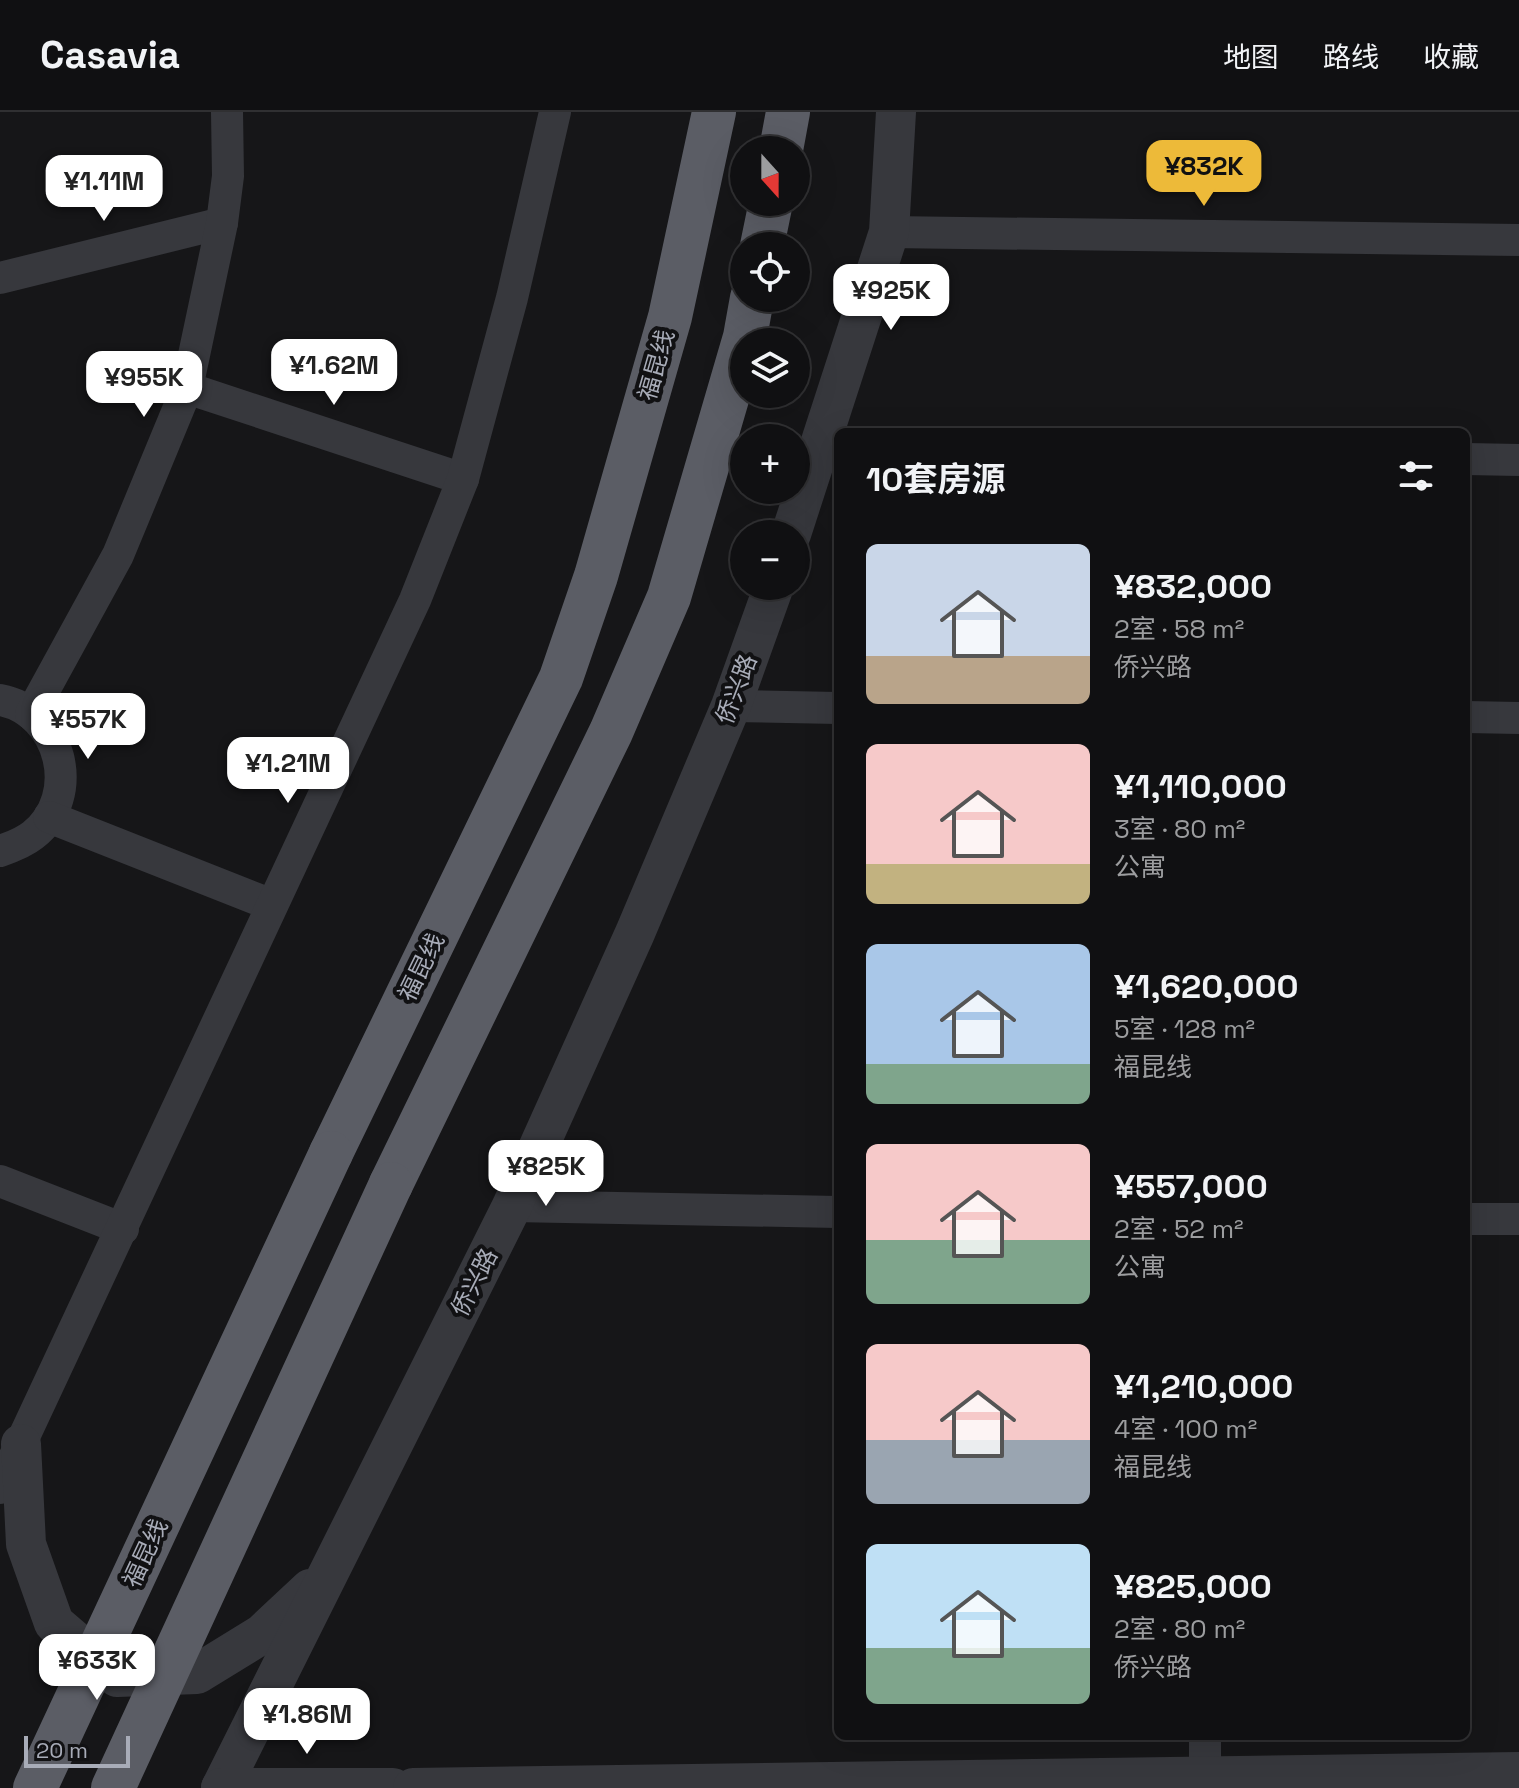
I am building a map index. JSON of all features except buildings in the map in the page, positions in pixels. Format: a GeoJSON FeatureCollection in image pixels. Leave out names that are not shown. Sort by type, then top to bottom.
{"type":"FeatureCollection","features":[{"type":"Feature","properties":{"kind":"highway","name":"福昆线"},"geometry":{"type":"LineString","coordinates":[[35,1788],[331,1153],[561,678],[596,576],[670,317],[714,112]]}},
{"type":"Feature","properties":{"kind":"highway"},"geometry":{"type":"LineString","coordinates":[[784,136],[788,112]]}},
{"type":"Feature","properties":{"kind":"highway"},"geometry":{"type":"LineString","coordinates":[[113,1788],[391,1184],[611,732],[669,597],[745,337],[749,312]]}},
{"type":"Feature","properties":{"kind":"street"},"geometry":{"type":"LineString","coordinates":[[31,714],[118,555],[187,388],[222,223],[228,176],[227,112]]}},
{"type":"Feature","properties":{"kind":"street"},"geometry":{"type":"LineString","coordinates":[[0,1488],[415,600],[463,479],[512,298],[555,112]]}},
{"type":"Feature","properties":{"kind":"street"},"geometry":{"type":"LineString","coordinates":[[835,428],[889,232],[896,112]]}},
{"type":"Feature","properties":{"kind":"street"},"geometry":{"type":"LineString","coordinates":[[0,278],[222,223]]}},
{"type":"Feature","properties":{"kind":"street"},"geometry":{"type":"LineString","coordinates":[[889,232],[1519,240]]}},
{"type":"Feature","properties":{"kind":"street"},"geometry":{"type":"LineString","coordinates":[[187,388],[463,479]]}},
{"type":"Feature","properties":{"kind":"street"},"geometry":{"type":"LineString","coordinates":[[797,520],[829,450]]}},
{"type":"Feature","properties":{"kind":"street"},"geometry":{"type":"LineString","coordinates":[[1470,459],[1519,460]]}},
{"type":"Feature","properties":{"kind":"street","name":"侨兴路"},"geometry":{"type":"LineString","coordinates":[[221,1788],[512,1206],[635,933],[731,706],[769,600]]}},
{"type":"Feature","properties":{"kind":"street"},"geometry":{"type":"LineString","coordinates":[[0,700],[31,714],[47,730],[58,751],[62,773],[58,796],[49,817],[35,834],[0,851]]}},
{"type":"Feature","properties":{"kind":"street"},"geometry":{"type":"LineString","coordinates":[[731,706],[834,708]]}},
{"type":"Feature","properties":{"kind":"street"},"geometry":{"type":"LineString","coordinates":[[1470,717],[1519,718]]}},
{"type":"Feature","properties":{"kind":"street"},"geometry":{"type":"LineString","coordinates":[[49,817],[272,905]]}},
{"type":"Feature","properties":{"kind":"street"},"geometry":{"type":"LineString","coordinates":[[0,1181],[123,1229]]}},
{"type":"Feature","properties":{"kind":"street"},"geometry":{"type":"LineString","coordinates":[[512,1206],[834,1212]]}},
{"type":"Feature","properties":{"kind":"street"},"geometry":{"type":"LineString","coordinates":[[1470,1219],[1519,1219]]}},
{"type":"Feature","properties":{"kind":"street"},"geometry":{"type":"LineString","coordinates":[[21,1444],[26,1544],[54,1623],[117,1677],[197,1674],[262,1634],[329,1571]]}},
{"type":"Feature","properties":{"kind":"street"},"geometry":{"type":"LineString","coordinates":[[1205,1740],[1205,1782]]}},
{"type":"Feature","properties":{"kind":"street"},"geometry":{"type":"LineString","coordinates":[[413,1788],[1205,1782],[1519,1772]]}},
{"type":"Feature","properties":{"kind":"street"},"geometry":{"type":"LineString","coordinates":[[221,1788],[393,1788]]}}]}
